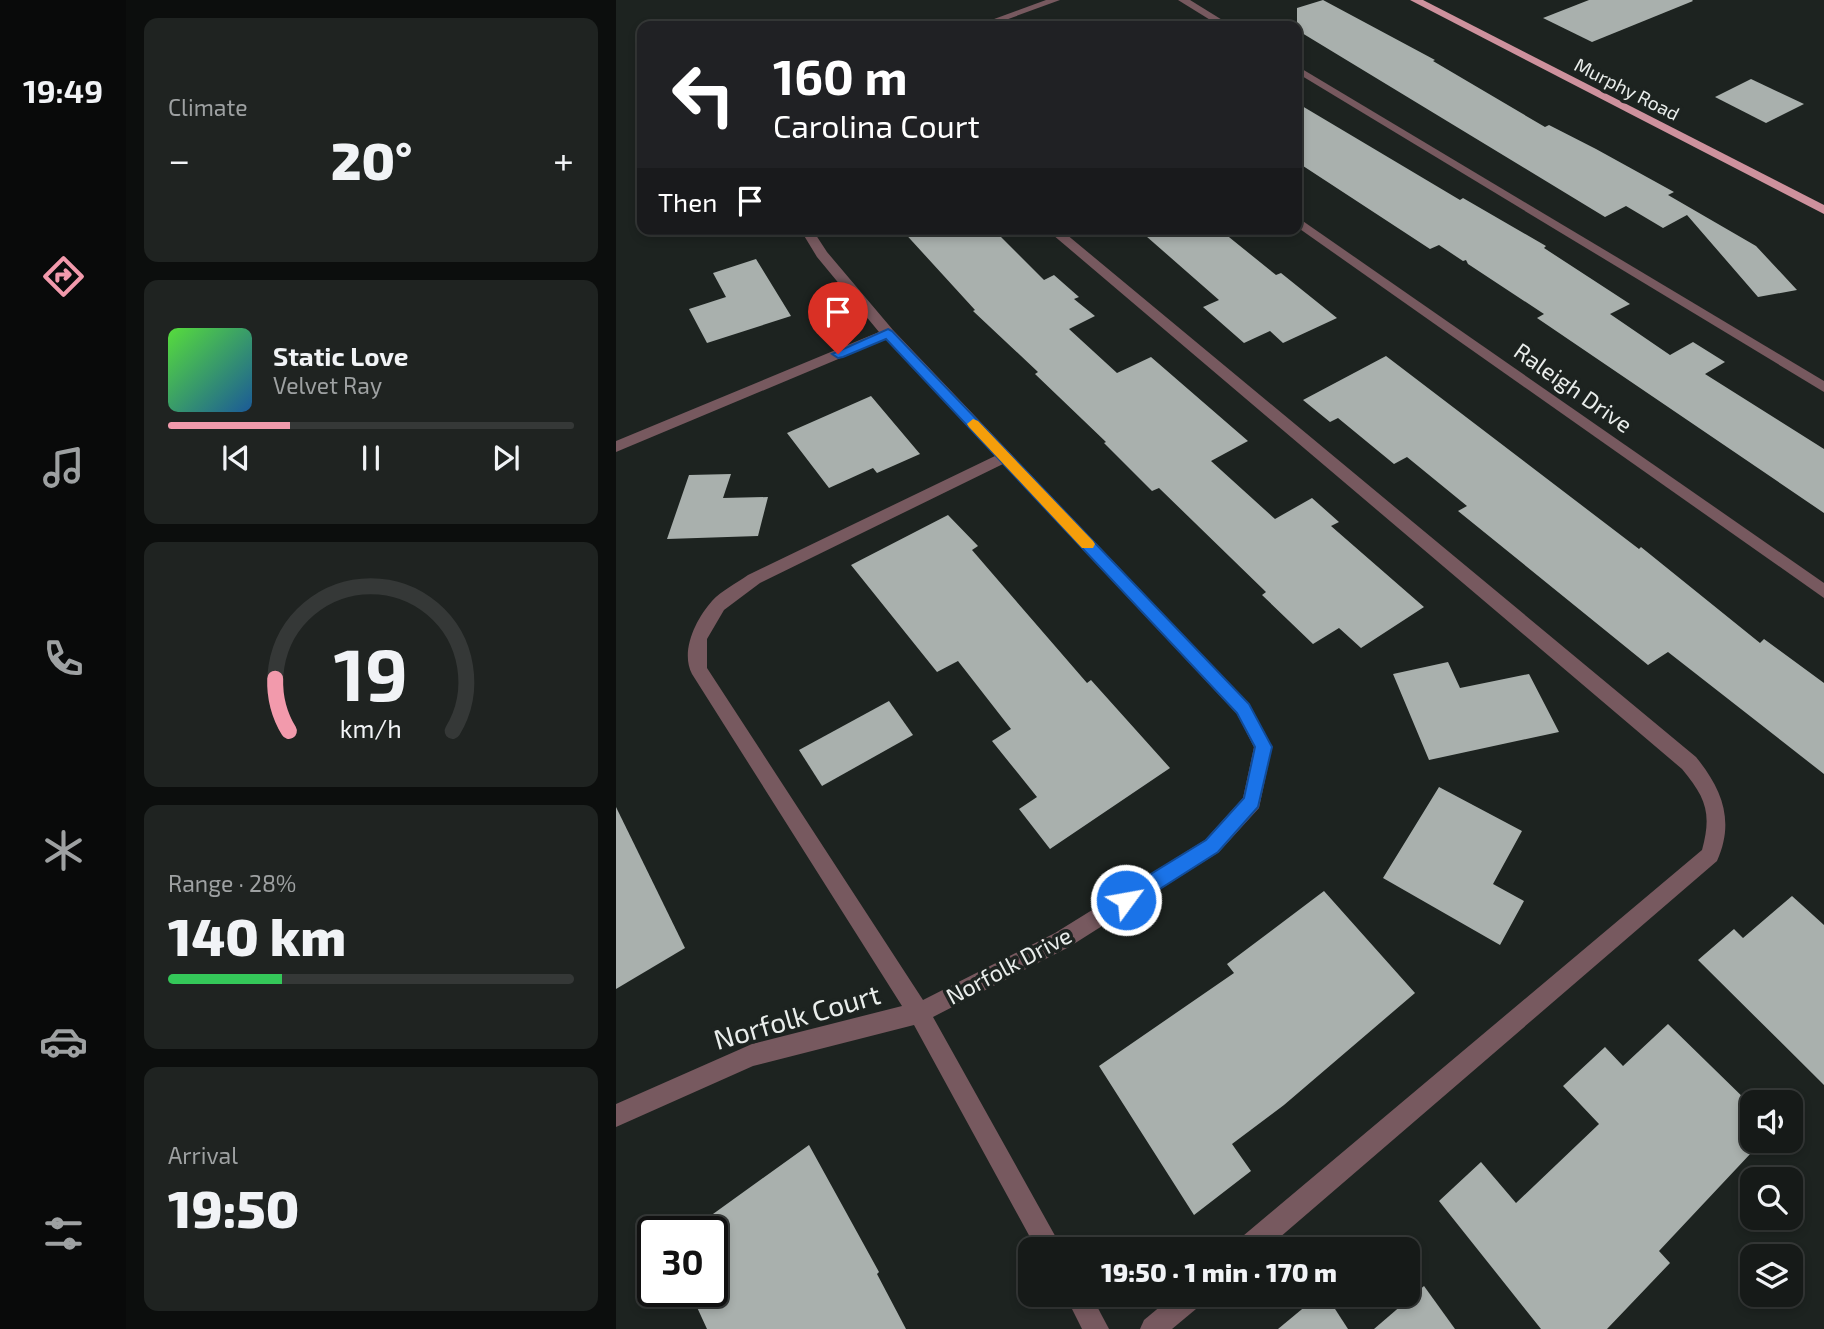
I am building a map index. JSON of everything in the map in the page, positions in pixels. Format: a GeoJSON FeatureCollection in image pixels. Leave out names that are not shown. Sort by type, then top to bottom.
{"type":"FeatureCollection","features":[{"type":"Feature","properties":{"kind":"main road","name":"Murphy Road"},"geometry":{"type":"LineString","coordinates":[[1415,0],[1824,210]]}},
{"type":"Feature","properties":{"kind":"street"},"geometry":{"type":"LineString","coordinates":[[994,21],[1055,0]]}},
{"type":"Feature","properties":{"kind":"street"},"geometry":{"type":"LineString","coordinates":[[1183,0],[1219,21]]}},
{"type":"Feature","properties":{"kind":"street"},"geometry":{"type":"LineString","coordinates":[[1006,17],[1012,21]]}},
{"type":"Feature","properties":{"kind":"street"},"geometry":{"type":"LineString","coordinates":[[1302,72],[1824,387]]}},
{"type":"Feature","properties":{"kind":"street","name":"Raleigh Drive"},"geometry":{"type":"LineString","coordinates":[[1302,226],[1824,592]]}},
{"type":"Feature","properties":{"kind":"street","name":"Norfolk Drive"},"geometry":{"type":"LineString","coordinates":[[810,235],[821,254],[888,333],[1243,709],[1263,747],[1252,802],[1212,846],[1062,940],[919,1013],[1044,1237]]}},
{"type":"Feature","properties":{"kind":"street"},"geometry":{"type":"LineString","coordinates":[[1059,235],[1689,762],[1711,790],[1719,825],[1710,855],[1261,1237]]}},
{"type":"Feature","properties":{"kind":"street"},"geometry":{"type":"LineString","coordinates":[[616,447],[888,333]]}},
{"type":"Feature","properties":{"kind":"street"},"geometry":{"type":"LineString","coordinates":[[919,1013],[698,669],[698,639],[718,605],[754,579],[1005,457]]}},
{"type":"Feature","properties":{"kind":"street","name":"Norfolk Court"},"geometry":{"type":"LineString","coordinates":[[616,1116],[752,1055],[919,1013]]}},
{"type":"Feature","properties":{"kind":"street"},"geometry":{"type":"LineString","coordinates":[[1084,1307],[1096,1329]]}},
{"type":"Feature","properties":{"kind":"street"},"geometry":{"type":"LineString","coordinates":[[1153,1329],[1179,1307]]}},
{"type":"Feature","properties":{"kind":"building"},"geometry":{"type":"Polygon","coordinates":[[[1323,0],[1435,60],[1433,61],[1545,127],[1549,125],[1674,192],[1668,195],[1756,246],[1797,290],[1758,297],[1687,215],[1663,228],[1626,206],[1605,217],[1302,33],[1302,21],[1297,21],[1297,8],[1323,0]]]}},
{"type":"Feature","properties":{"kind":"building"},"geometry":{"type":"Polygon","coordinates":[[[1589,0],[1693,1],[1592,42],[1543,18],[1589,0]]]}},
{"type":"Feature","properties":{"kind":"building"},"geometry":{"type":"Polygon","coordinates":[[[1751,79],[1804,104],[1766,123],[1715,97],[1751,79]]]}},
{"type":"Feature","properties":{"kind":"building"},"geometry":{"type":"Polygon","coordinates":[[[1302,106],[1460,200],[1463,198],[1546,246],[1544,248],[1630,304],[1610,314],[1670,355],[1693,342],[1725,362],[1705,374],[1824,449],[1824,513],[1537,318],[1544,314],[1468,264],[1466,260],[1463,261],[1439,245],[1430,249],[1302,165],[1302,106]]]}},
{"type":"Feature","properties":{"kind":"building"},"geometry":{"type":"Polygon","coordinates":[[[906,235],[999,235],[1044,280],[1054,275],[1079,297],[1074,299],[1095,316],[1069,329],[1117,373],[1151,357],[1248,441],[1211,461],[1275,519],[1312,498],[1339,522],[1331,526],[1424,607],[1361,648],[1339,628],[1313,644],[1262,595],[1266,592],[1159,488],[1152,491],[1104,443],[1106,442],[1035,374],[1038,372],[973,311],[975,310],[906,235]]]}},
{"type":"Feature","properties":{"kind":"building"},"geometry":{"type":"Polygon","coordinates":[[[1145,235],[1226,235],[1276,275],[1281,273],[1337,318],[1283,343],[1270,331],[1244,343],[1203,307],[1219,300],[1145,235]]]}},
{"type":"Feature","properties":{"kind":"building"},"geometry":{"type":"Polygon","coordinates":[[[756,259],[791,316],[707,343],[689,309],[726,297],[713,273],[756,259]]]}},
{"type":"Feature","properties":{"kind":"building"},"geometry":{"type":"Polygon","coordinates":[[[1386,356],[1639,549],[1641,547],[1760,643],[1764,639],[1824,683],[1824,774],[1668,652],[1648,665],[1458,511],[1467,506],[1407,457],[1394,464],[1338,418],[1330,422],[1303,400],[1386,356]]]}},
{"type":"Feature","properties":{"kind":"building"},"geometry":{"type":"Polygon","coordinates":[[[871,396],[920,454],[877,473],[873,468],[829,488],[787,433],[871,396]]]}},
{"type":"Feature","properties":{"kind":"building"},"geometry":{"type":"Polygon","coordinates":[[[731,474],[723,498],[768,497],[758,536],[667,539],[689,475],[731,474]]]}},
{"type":"Feature","properties":{"kind":"building"},"geometry":{"type":"Polygon","coordinates":[[[948,515],[978,546],[972,550],[1087,683],[1091,680],[1170,768],[1050,849],[1019,809],[1037,797],[992,741],[1011,729],[958,661],[937,672],[851,565],[948,515]]]}},
{"type":"Feature","properties":{"kind":"building"},"geometry":{"type":"Polygon","coordinates":[[[1448,662],[1460,688],[1529,674],[1559,732],[1429,760],[1393,674],[1448,662]]]}},
{"type":"Feature","properties":{"kind":"building"},"geometry":{"type":"Polygon","coordinates":[[[889,701],[913,735],[822,786],[799,750],[889,701]]]}},
{"type":"Feature","properties":{"kind":"building"},"geometry":{"type":"Polygon","coordinates":[[[1439,787],[1522,831],[1493,884],[1524,901],[1500,945],[1383,878],[1439,787]]]}},
{"type":"Feature","properties":{"kind":"building"},"geometry":{"type":"Polygon","coordinates":[[[616,807],[685,948],[616,989],[616,807]]]}},
{"type":"Feature","properties":{"kind":"building"},"geometry":{"type":"Polygon","coordinates":[[[1324,891],[1415,993],[1284,1105],[1232,1144],[1251,1171],[1194,1215],[1099,1066],[1234,973],[1227,964],[1324,891]]]}},
{"type":"Feature","properties":{"kind":"building"},"geometry":{"type":"Polygon","coordinates":[[[1792,896],[1824,925],[1824,1085],[1698,960],[1734,929],[1743,938],[1792,896]]]}},
{"type":"Feature","properties":{"kind":"building"},"geometry":{"type":"Polygon","coordinates":[[[1668,1024],[1740,1094],[1740,1153],[1751,1153],[1659,1251],[1670,1263],[1607,1329],[1541,1329],[1439,1201],[1481,1162],[1516,1203],[1599,1124],[1563,1086],[1605,1047],[1623,1066],[1668,1024]]]}},
{"type":"Feature","properties":{"kind":"building"},"geometry":{"type":"Polygon","coordinates":[[[809,1145],[879,1272],[877,1274],[906,1329],[707,1329],[697,1307],[728,1307],[728,1216],[710,1216],[809,1145]]]}},
{"type":"Feature","properties":{"kind":"building"},"geometry":{"type":"Polygon","coordinates":[[[1424,1286],[1455,1329],[1374,1329],[1400,1307],[1420,1307],[1420,1289],[1424,1286]]]}},
{"type":"Feature","properties":{"kind":"building"},"geometry":{"type":"Polygon","coordinates":[[[1305,1307],[1334,1307],[1348,1329],[1278,1329],[1305,1307]]]}},
{"type":"Feature","properties":{"kind":"slow traffic"},"geometry":{"type":"LineString","coordinates":[[973,424],[1088,544]]}},
{"type":"Feature","properties":{"kind":"route"},"geometry":{"type":"LineString","coordinates":[[838,354],[888,333],[1243,709],[1263,747],[1252,802],[1212,846],[1126,900]]}}]}
